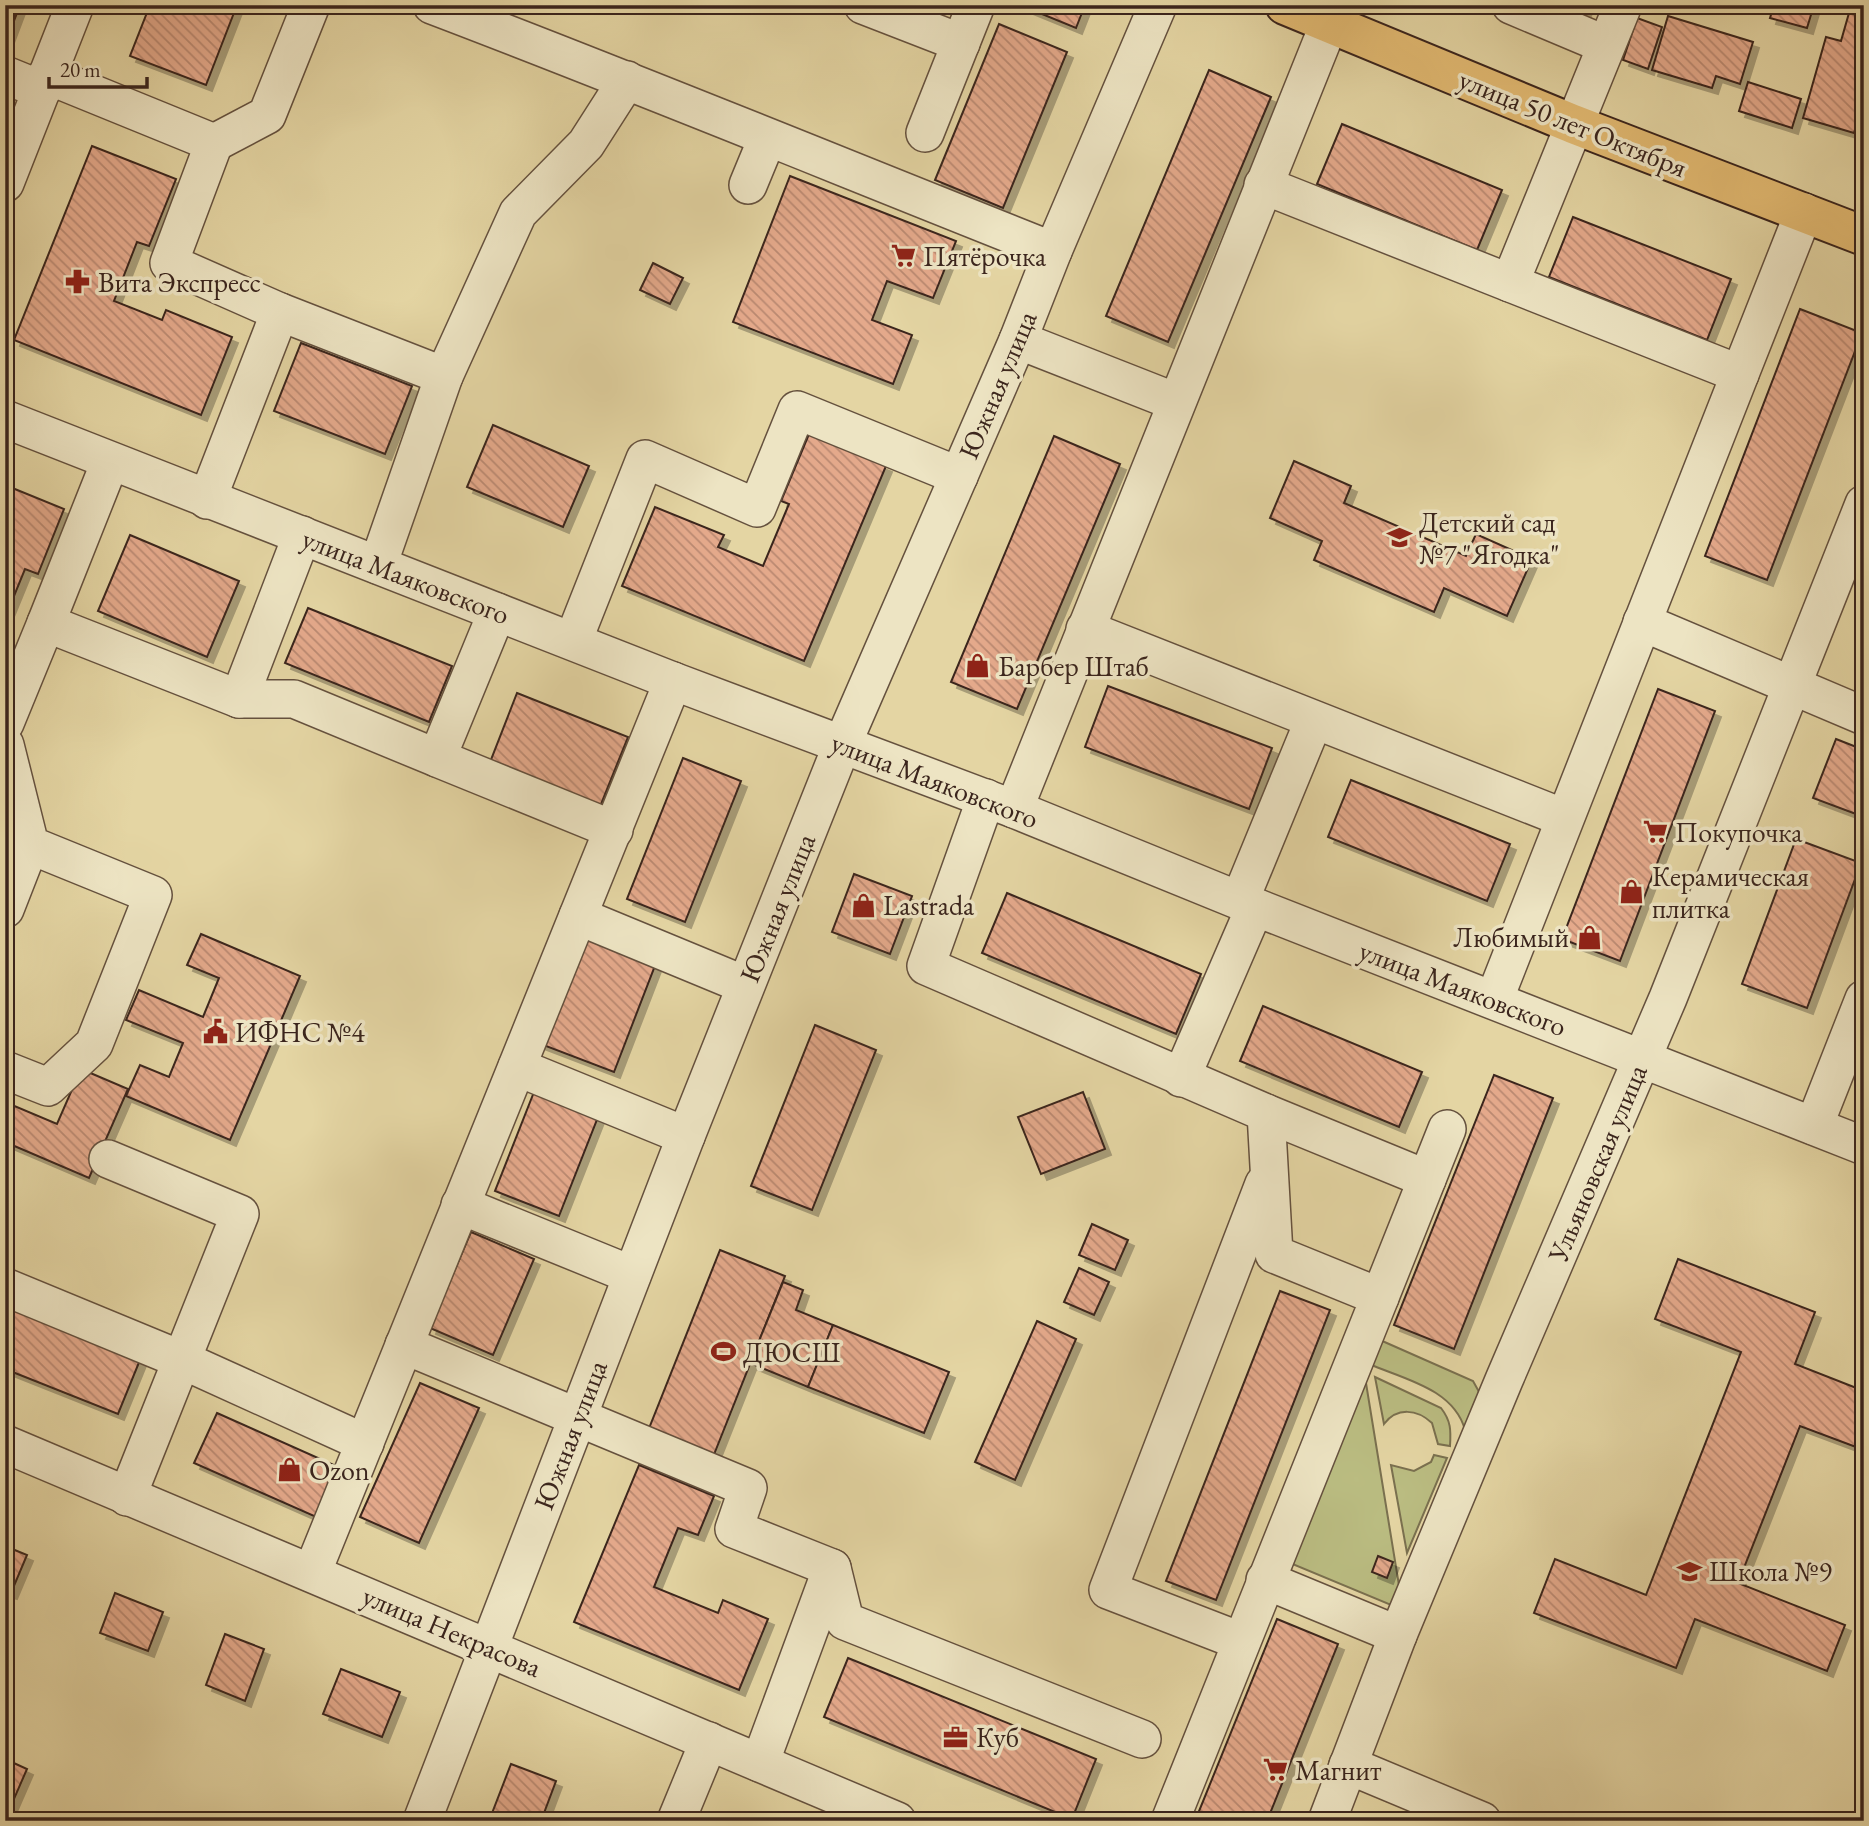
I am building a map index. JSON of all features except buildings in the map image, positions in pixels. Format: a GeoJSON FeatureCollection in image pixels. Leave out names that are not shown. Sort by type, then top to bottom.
{"type":"FeatureCollection","features":[{"type":"Feature","properties":{"kind":"main road","name":"улица 50 лет Октября"},"geometry":{"type":"LineString","coordinates":[[1284,5],[1573,124],[1864,236]]}},
{"type":"Feature","properties":{"kind":"street"},"geometry":{"type":"LineString","coordinates":[[5,183],[75,5]]}},
{"type":"Feature","properties":{"kind":"street"},"geometry":{"type":"LineString","coordinates":[[311,5],[267,115],[214,143],[169,263],[280,312],[444,376]]}},
{"type":"Feature","properties":{"kind":"street"},"geometry":{"type":"LineString","coordinates":[[432,5],[628,80],[767,139],[1053,251]]}},
{"type":"Feature","properties":{"kind":"street"},"geometry":{"type":"LineString","coordinates":[[863,5],[961,43]]}},
{"type":"Feature","properties":{"kind":"street"},"geometry":{"type":"LineString","coordinates":[[925,133],[976,5]]}},
{"type":"Feature","properties":{"kind":"street","name":"Южная улица"},"geometry":{"type":"LineString","coordinates":[[422,1821],[576,1417],[842,745],[1018,340],[1158,5]]}},
{"type":"Feature","properties":{"kind":"street"},"geometry":{"type":"LineString","coordinates":[[1511,5],[1606,45]]}},
{"type":"Feature","properties":{"kind":"street"},"geometry":{"type":"LineString","coordinates":[[1510,283],[1623,5]]}},
{"type":"Feature","properties":{"kind":"street"},"geometry":{"type":"LineString","coordinates":[[1328,24],[1085,629],[1000,803],[926,965],[1181,1078],[1427,1179]]}},
{"type":"Feature","properties":{"kind":"street"},"geometry":{"type":"LineString","coordinates":[[5,75],[45,82],[214,143]]}},
{"type":"Feature","properties":{"kind":"street"},"geometry":{"type":"LineString","coordinates":[[378,565],[444,376],[518,212],[586,144],[628,80]]}},
{"type":"Feature","properties":{"kind":"street"},"geometry":{"type":"LineString","coordinates":[[748,186],[767,139]]}},
{"type":"Feature","properties":{"kind":"street"},"geometry":{"type":"LineString","coordinates":[[1263,185],[1740,374]]}},
{"type":"Feature","properties":{"kind":"street"},"geometry":{"type":"LineString","coordinates":[[1494,1000],[1563,818],[1804,212]]}},
{"type":"Feature","properties":{"kind":"street"},"geometry":{"type":"LineString","coordinates":[[207,499],[280,312]]}},
{"type":"Feature","properties":{"kind":"street"},"geometry":{"type":"LineString","coordinates":[[1018,340],[1176,402]]}},
{"type":"Feature","properties":{"kind":"street"},"geometry":{"type":"LineString","coordinates":[[573,641],[645,459],[757,508],[797,410],[959,476]]}},
{"type":"Feature","properties":{"kind":"street","name":"улица Маяковского"},"geometry":{"type":"LineString","coordinates":[[5,419],[673,681],[1000,803],[1247,904],[1864,1146]]}},
{"type":"Feature","properties":{"kind":"street"},"geometry":{"type":"LineString","coordinates":[[5,723],[110,462]]}},
{"type":"Feature","properties":{"kind":"street","name":"Ульяновская улица"},"geometry":{"type":"LineString","coordinates":[[1327,1821],[1398,1635],[1641,1059],[1789,687],[1856,544],[1864,504]]}},
{"type":"Feature","properties":{"kind":"street"},"geometry":{"type":"LineString","coordinates":[[239,699],[302,535]]}},
{"type":"Feature","properties":{"kind":"street"},"geometry":{"type":"LineString","coordinates":[[437,758],[497,611]]}},
{"type":"Feature","properties":{"kind":"street"},"geometry":{"type":"LineString","coordinates":[[1642,622],[1789,687],[1864,716]]}},
{"type":"Feature","properties":{"kind":"street"},"geometry":{"type":"LineString","coordinates":[[46,623],[239,699],[294,699],[614,830]]}},
{"type":"Feature","properties":{"kind":"street"},"geometry":{"type":"LineString","coordinates":[[1085,629],[1563,818]]}},
{"type":"Feature","properties":{"kind":"street"},"geometry":{"type":"LineString","coordinates":[[312,1573],[673,681]]}},
{"type":"Feature","properties":{"kind":"street"},"geometry":{"type":"LineString","coordinates":[[1181,1078],[1314,720]]}},
{"type":"Feature","properties":{"kind":"street"},"geometry":{"type":"LineString","coordinates":[[5,745],[30,845],[5,909]]}},
{"type":"Feature","properties":{"kind":"street"},"geometry":{"type":"LineString","coordinates":[[5,1070],[48,1087],[94,1044],[153,895],[30,845]]}},
{"type":"Feature","properties":{"kind":"street"},"geometry":{"type":"LineString","coordinates":[[578,916],[746,985]]}},
{"type":"Feature","properties":{"kind":"street"},"geometry":{"type":"LineString","coordinates":[[1814,1126],[1864,999]]}},
{"type":"Feature","properties":{"kind":"street"},"geometry":{"type":"LineString","coordinates":[[517,1067],[686,1136]]}},
{"type":"Feature","properties":{"kind":"street"},"geometry":{"type":"LineString","coordinates":[[1240,1641],[1108,1590],[1258,1248],[1268,1173],[1266,1113]]}},
{"type":"Feature","properties":{"kind":"street"},"geometry":{"type":"LineString","coordinates":[[1170,1821],[1447,1129]]}},
{"type":"Feature","properties":{"kind":"street"},"geometry":{"type":"LineString","coordinates":[[108,1158],[240,1214],[127,1497]]}},
{"type":"Feature","properties":{"kind":"street"},"geometry":{"type":"LineString","coordinates":[[460,1205],[632,1275]]}},
{"type":"Feature","properties":{"kind":"street"},"geometry":{"type":"LineString","coordinates":[[1258,1248],[1380,1297]]}},
{"type":"Feature","properties":{"kind":"street"},"geometry":{"type":"LineString","coordinates":[[5,1287],[182,1360],[365,1443]]}},
{"type":"Feature","properties":{"kind":"street"},"geometry":{"type":"LineString","coordinates":[[404,1345],[748,1488],[734,1530],[832,1568]]}},
{"type":"Feature","properties":{"kind":"street","name":"улица Некрасова"},"geometry":{"type":"LineString","coordinates":[[5,1444],[489,1646],[897,1821]]}},
{"type":"Feature","properties":{"kind":"street"},"geometry":{"type":"LineString","coordinates":[[832,1568],[845,1621],[1142,1739]]}},
{"type":"Feature","properties":{"kind":"street"},"geometry":{"type":"LineString","coordinates":[[760,1763],[832,1568]]}},
{"type":"Feature","properties":{"kind":"street"},"geometry":{"type":"LineString","coordinates":[[1265,1580],[1398,1635]]}},
{"type":"Feature","properties":{"kind":"street"},"geometry":{"type":"LineString","coordinates":[[676,1821],[709,1741]]}},
{"type":"Feature","properties":{"kind":"street"},"geometry":{"type":"LineString","coordinates":[[1348,1765],[1482,1821]]}},
{"type":"Feature","properties":{"kind":"green space"},"geometry":{"type":"Polygon","coordinates":[[[1380,1340],[1473,1381],[1483,1399],[1465,1430],[1459,1416],[1439,1395],[1369,1364],[1380,1340]]]}},
{"type":"Feature","properties":{"kind":"green space"},"geometry":{"type":"Polygon","coordinates":[[[1365,1377],[1403,1610],[1290,1563],[1365,1377]]]}},
{"type":"Feature","properties":{"kind":"green space"},"geometry":{"type":"Polygon","coordinates":[[[1375,1377],[1441,1408],[1450,1426],[1450,1446],[1438,1444],[1432,1423],[1414,1413],[1395,1415],[1384,1424],[1375,1377]]]}},
{"type":"Feature","properties":{"kind":"green space"},"geometry":{"type":"Polygon","coordinates":[[[1434,1455],[1447,1458],[1407,1553],[1391,1465],[1414,1471],[1431,1462],[1434,1455]]]}},
{"type":"Feature","properties":{"kind":"place","name":"Пятёрочка"},"geometry":{"type":"Point","coordinates":[903,256]}},
{"type":"Feature","properties":{"kind":"place","name":"Вита Экспресс"},"geometry":{"type":"Point","coordinates":[78,282]}},
{"type":"Feature","properties":{"kind":"place","name":"Детский сад №7 \"Ягодка\""},"geometry":{"type":"Point","coordinates":[1399,538]}},
{"type":"Feature","properties":{"kind":"place","name":"Барбер Штаб"},"geometry":{"type":"Point","coordinates":[978,666]}},
{"type":"Feature","properties":{"kind":"place","name":"Покупочка"},"geometry":{"type":"Point","coordinates":[1655,832]}},
{"type":"Feature","properties":{"kind":"place","name":"Керамическая плитка"},"geometry":{"type":"Point","coordinates":[1632,892]}},
{"type":"Feature","properties":{"kind":"place","name":"Lastrada"},"geometry":{"type":"Point","coordinates":[863,905]}},
{"type":"Feature","properties":{"kind":"place","name":"Любимый"},"geometry":{"type":"Point","coordinates":[1589,937]}},
{"type":"Feature","properties":{"kind":"place","name":"ИФНС №4"},"geometry":{"type":"Point","coordinates":[215,1032]}},
{"type":"Feature","properties":{"kind":"place","name":"ДЮСШ"},"geometry":{"type":"Point","coordinates":[723,1352]}},
{"type":"Feature","properties":{"kind":"place","name":"Ozon"},"geometry":{"type":"Point","coordinates":[289,1470]}},
{"type":"Feature","properties":{"kind":"place","name":"Школа №9"},"geometry":{"type":"Point","coordinates":[1689,1571]}},
{"type":"Feature","properties":{"kind":"place","name":"Куб"},"geometry":{"type":"Point","coordinates":[956,1737]}},
{"type":"Feature","properties":{"kind":"place","name":"Магнит"},"geometry":{"type":"Point","coordinates":[1275,1770]}}]}
